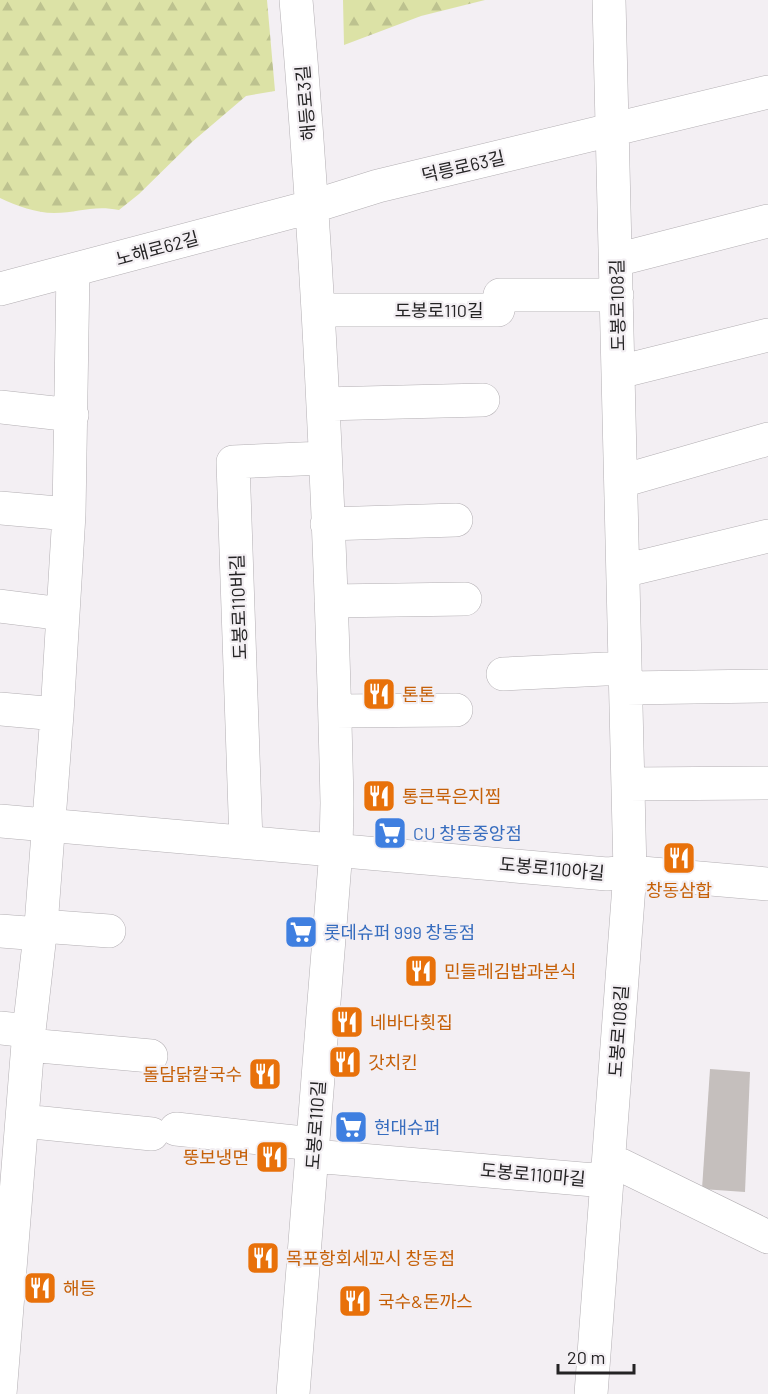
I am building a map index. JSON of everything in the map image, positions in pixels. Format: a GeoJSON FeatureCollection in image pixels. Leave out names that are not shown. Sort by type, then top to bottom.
{"type":"FeatureCollection","features":[{"type":"Feature","properties":{"kind":"street","name":"해등로3길"},"geometry":{"type":"LineString","coordinates":[[296,0],[314,206]]}},
{"type":"Feature","properties":{"kind":"street"},"geometry":{"type":"LineString","coordinates":[[609,0],[613,130]]}},
{"type":"Feature","properties":{"kind":"street","name":"덕릉로63길"},"geometry":{"type":"LineString","coordinates":[[314,206],[378,186],[768,92]]}},
{"type":"Feature","properties":{"kind":"street","name":"도봉로108길"},"geometry":{"type":"LineString","coordinates":[[591,1394],[630,872],[613,130]]}},
{"type":"Feature","properties":{"kind":"street","name":"노해로62길"},"geometry":{"type":"LineString","coordinates":[[0,288],[314,206]]}},
{"type":"Feature","properties":{"kind":"street","name":"도봉로110길"},"geometry":{"type":"LineString","coordinates":[[293,1394],[336,850],[335,711],[314,206]]}},
{"type":"Feature","properties":{"kind":"street"},"geometry":{"type":"LineString","coordinates":[[616,260],[768,221]]}},
{"type":"Feature","properties":{"kind":"street"},"geometry":{"type":"LineString","coordinates":[[0,1394],[8,1201],[16,1116],[19,1034],[41,930],[57,714],[69,514],[73,270]]}},
{"type":"Feature","properties":{"kind":"street","name":"도봉로110길"},"geometry":{"type":"LineString","coordinates":[[320,310],[498,310],[500,295],[617,296]]}},
{"type":"Feature","properties":{"kind":"street"},"geometry":{"type":"LineString","coordinates":[[619,372],[768,335]]}},
{"type":"Feature","properties":{"kind":"street"},"geometry":{"type":"LineString","coordinates":[[323,404],[483,400]]}},
{"type":"Feature","properties":{"kind":"street"},"geometry":{"type":"LineString","coordinates":[[0,408],[72,415]]}},
{"type":"Feature","properties":{"kind":"street"},"geometry":{"type":"LineString","coordinates":[[622,481],[768,439]]}},
{"type":"Feature","properties":{"kind":"street","name":"도봉로110바길"},"geometry":{"type":"LineString","coordinates":[[246,842],[233,462],[324,458]]}},
{"type":"Feature","properties":{"kind":"street"},"geometry":{"type":"LineString","coordinates":[[0,508],[69,514]]}},
{"type":"Feature","properties":{"kind":"street"},"geometry":{"type":"LineString","coordinates":[[327,524],[456,520]]}},
{"type":"Feature","properties":{"kind":"street"},"geometry":{"type":"LineString","coordinates":[[623,571],[768,536]]}},
{"type":"Feature","properties":{"kind":"street"},"geometry":{"type":"LineString","coordinates":[[331,600],[465,599]]}},
{"type":"Feature","properties":{"kind":"street"},"geometry":{"type":"LineString","coordinates":[[0,606],[63,614]]}},
{"type":"Feature","properties":{"kind":"street"},"geometry":{"type":"LineString","coordinates":[[503,674],[768,686]]}},
{"type":"Feature","properties":{"kind":"street"},"geometry":{"type":"LineString","coordinates":[[0,709],[57,714]]}},
{"type":"Feature","properties":{"kind":"street"},"geometry":{"type":"LineString","coordinates":[[335,711],[456,710]]}},
{"type":"Feature","properties":{"kind":"street"},"geometry":{"type":"LineString","coordinates":[[628,784],[768,783]]}},
{"type":"Feature","properties":{"kind":"street"},"geometry":{"type":"LineString","coordinates":[[0,821],[336,850]]}},
{"type":"Feature","properties":{"kind":"street","name":"도봉로110아길"},"geometry":{"type":"LineString","coordinates":[[336,850],[607,874],[630,872],[768,884]]}},
{"type":"Feature","properties":{"kind":"street"},"geometry":{"type":"LineString","coordinates":[[0,931],[109,931]]}},
{"type":"Feature","properties":{"kind":"street"},"geometry":{"type":"LineString","coordinates":[[19,1034],[151,1056]]}},
{"type":"Feature","properties":{"kind":"street","name":"도봉로110마길"},"geometry":{"type":"LineString","coordinates":[[16,1116],[594,1180],[621,1165],[768,1237]]}},
{"type":"Feature","properties":{"kind":"green space"},"geometry":{"type":"Polygon","coordinates":[[[0,0],[267,0],[275,91],[246,96],[192,142],[139,194],[119,210],[101,208],[54,213],[40,212],[20,206],[0,198],[0,0]]]}},
{"type":"Feature","properties":{"kind":"green space"},"geometry":{"type":"Polygon","coordinates":[[[343,0],[485,0],[421,16],[344,45],[343,0]]]}},
{"type":"Feature","properties":{"kind":"building"},"geometry":{"type":"Polygon","coordinates":[[[710,1069],[750,1072],[745,1192],[702,1189],[710,1069]]]}},
{"type":"Feature","properties":{"kind":"place","name":"톤톤"},"geometry":{"type":"Point","coordinates":[379,694]}},
{"type":"Feature","properties":{"kind":"place","name":"통큰묵은지찜"},"geometry":{"type":"Point","coordinates":[379,796]}},
{"type":"Feature","properties":{"kind":"place","name":"CU 창동중앙점"},"geometry":{"type":"Point","coordinates":[390,833]}},
{"type":"Feature","properties":{"kind":"place","name":"창동삼합"},"geometry":{"type":"Point","coordinates":[679,858]}},
{"type":"Feature","properties":{"kind":"place","name":"롯데슈퍼 999 창동점"},"geometry":{"type":"Point","coordinates":[301,932]}},
{"type":"Feature","properties":{"kind":"place","name":"민들레김밥과분식"},"geometry":{"type":"Point","coordinates":[421,971]}},
{"type":"Feature","properties":{"kind":"place","name":"네바다횟집"},"geometry":{"type":"Point","coordinates":[347,1022]}},
{"type":"Feature","properties":{"kind":"place","name":"갓치킨"},"geometry":{"type":"Point","coordinates":[345,1062]}},
{"type":"Feature","properties":{"kind":"place","name":"돌담닭칼국수"},"geometry":{"type":"Point","coordinates":[265,1074]}},
{"type":"Feature","properties":{"kind":"place","name":"현대슈퍼"},"geometry":{"type":"Point","coordinates":[351,1127]}},
{"type":"Feature","properties":{"kind":"place","name":"뚱보냉면"},"geometry":{"type":"Point","coordinates":[272,1157]}},
{"type":"Feature","properties":{"kind":"place","name":"목포항회세꼬시 창동점"},"geometry":{"type":"Point","coordinates":[263,1258]}},
{"type":"Feature","properties":{"kind":"place","name":"해등"},"geometry":{"type":"Point","coordinates":[40,1288]}},
{"type":"Feature","properties":{"kind":"place","name":"국수&돈까스"},"geometry":{"type":"Point","coordinates":[355,1301]}}]}
